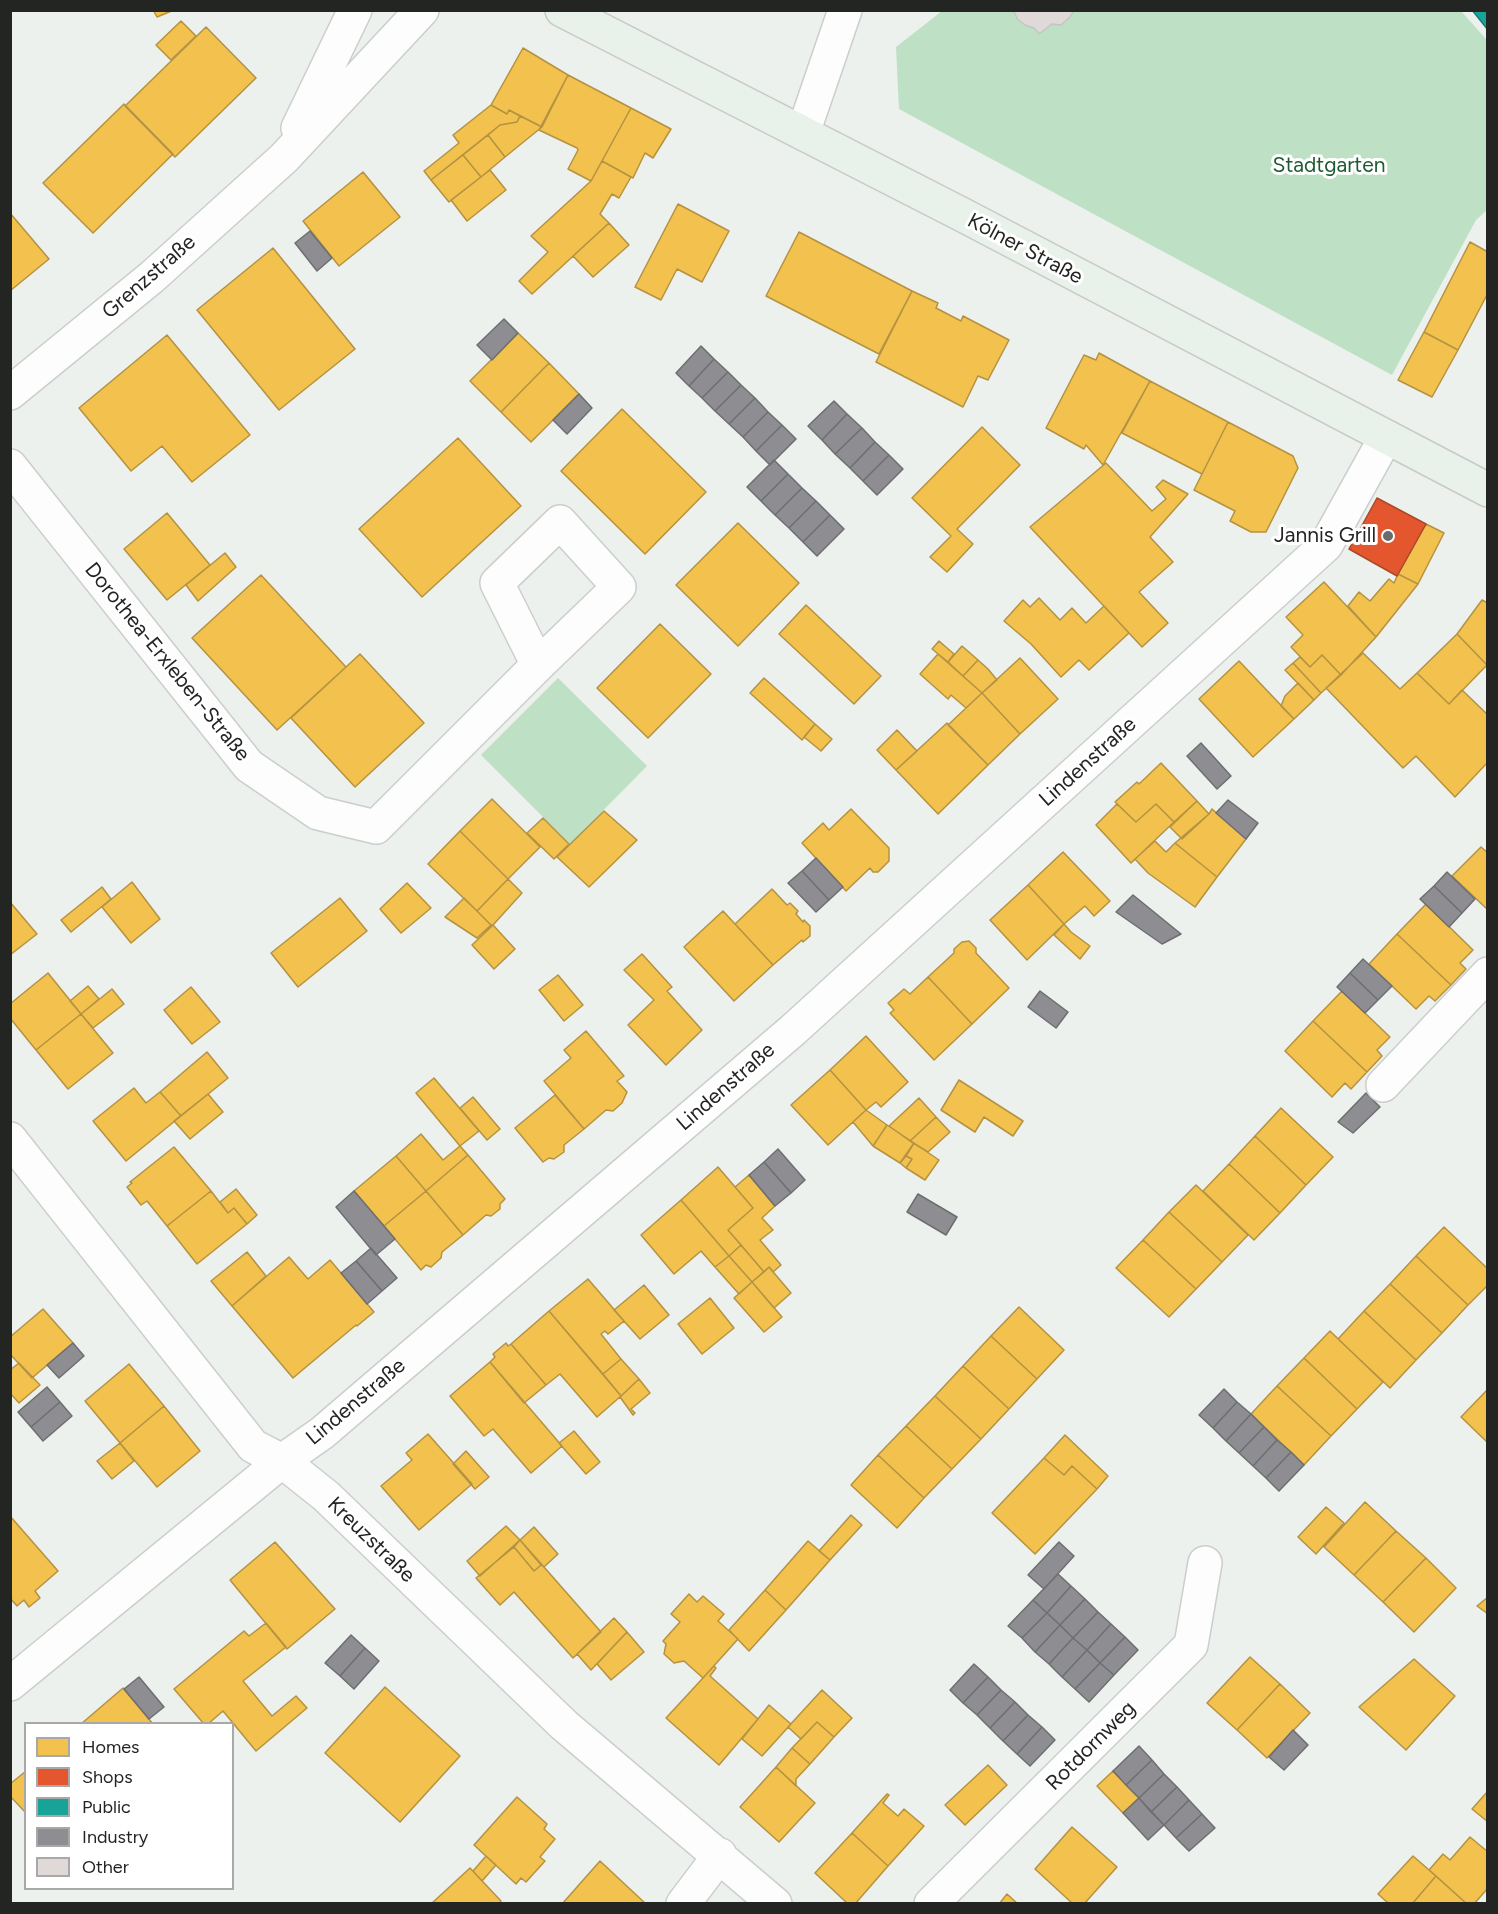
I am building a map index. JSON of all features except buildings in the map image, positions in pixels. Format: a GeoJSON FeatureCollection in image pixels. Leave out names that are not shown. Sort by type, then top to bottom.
{"type":"FeatureCollection","features":[{"type":"Feature","properties":{"kind":"main road","name":"Kölner Straße"},"geometry":{"type":"LineString","coordinates":[[562,10],[1488,490]]}},
{"type":"Feature","properties":{"kind":"street","name":"Grenzstraße"},"geometry":{"type":"LineString","coordinates":[[284,158],[355,10]]}},
{"type":"Feature","properties":{"kind":"street","name":"Grenzstraße"},"geometry":{"type":"LineString","coordinates":[[10,393],[152,277],[284,158],[422,10]]}},
{"type":"Feature","properties":{"kind":"street"},"geometry":{"type":"LineString","coordinates":[[803,133],[845,10]]}},
{"type":"Feature","properties":{"kind":"street","name":"Lindenstraße"},"geometry":{"type":"LineString","coordinates":[[10,1684],[282,1461],[322,1433],[793,1030],[1326,545],[1386,437]]}},
{"type":"Feature","properties":{"kind":"street","name":"Dorothea-Erxleben-Straße"},"geometry":{"type":"LineString","coordinates":[[10,466],[249,766],[318,813],[376,827],[538,665]]}},
{"type":"Feature","properties":{"kind":"street"},"geometry":{"type":"LineString","coordinates":[[1383,1085],[1488,974]]}},
{"type":"Feature","properties":{"kind":"street","name":"Kreuzstraße"},"geometry":{"type":"LineString","coordinates":[[10,1138],[253,1446],[282,1461],[326,1496],[564,1725],[775,1904]]}},
{"type":"Feature","properties":{"kind":"street","name":"Rotdornweg"},"geometry":{"type":"LineString","coordinates":[[932,1904],[1191,1646],[1205,1563]]}},
{"type":"Feature","properties":{"kind":"street"},"geometry":{"type":"LineString","coordinates":[[682,1904],[720,1855]]}},
{"type":"Feature","properties":{"kind":"green space","name":"Stadtgarten"},"geometry":{"type":"Polygon","coordinates":[[[942,11],[1461,11],[1487,40],[1487,210],[1476,220],[1392,375],[899,109],[896,47],[942,11]]]}},
{"type":"Feature","properties":{"kind":"green space"},"geometry":{"type":"Polygon","coordinates":[[[558,678],[647,766],[570,844],[481,755],[558,678]]]}},
{"type":"Feature","properties":{"kind":"place","name":"Jannis Grill"},"geometry":{"type":"Point","coordinates":[1388,536]}}]}
